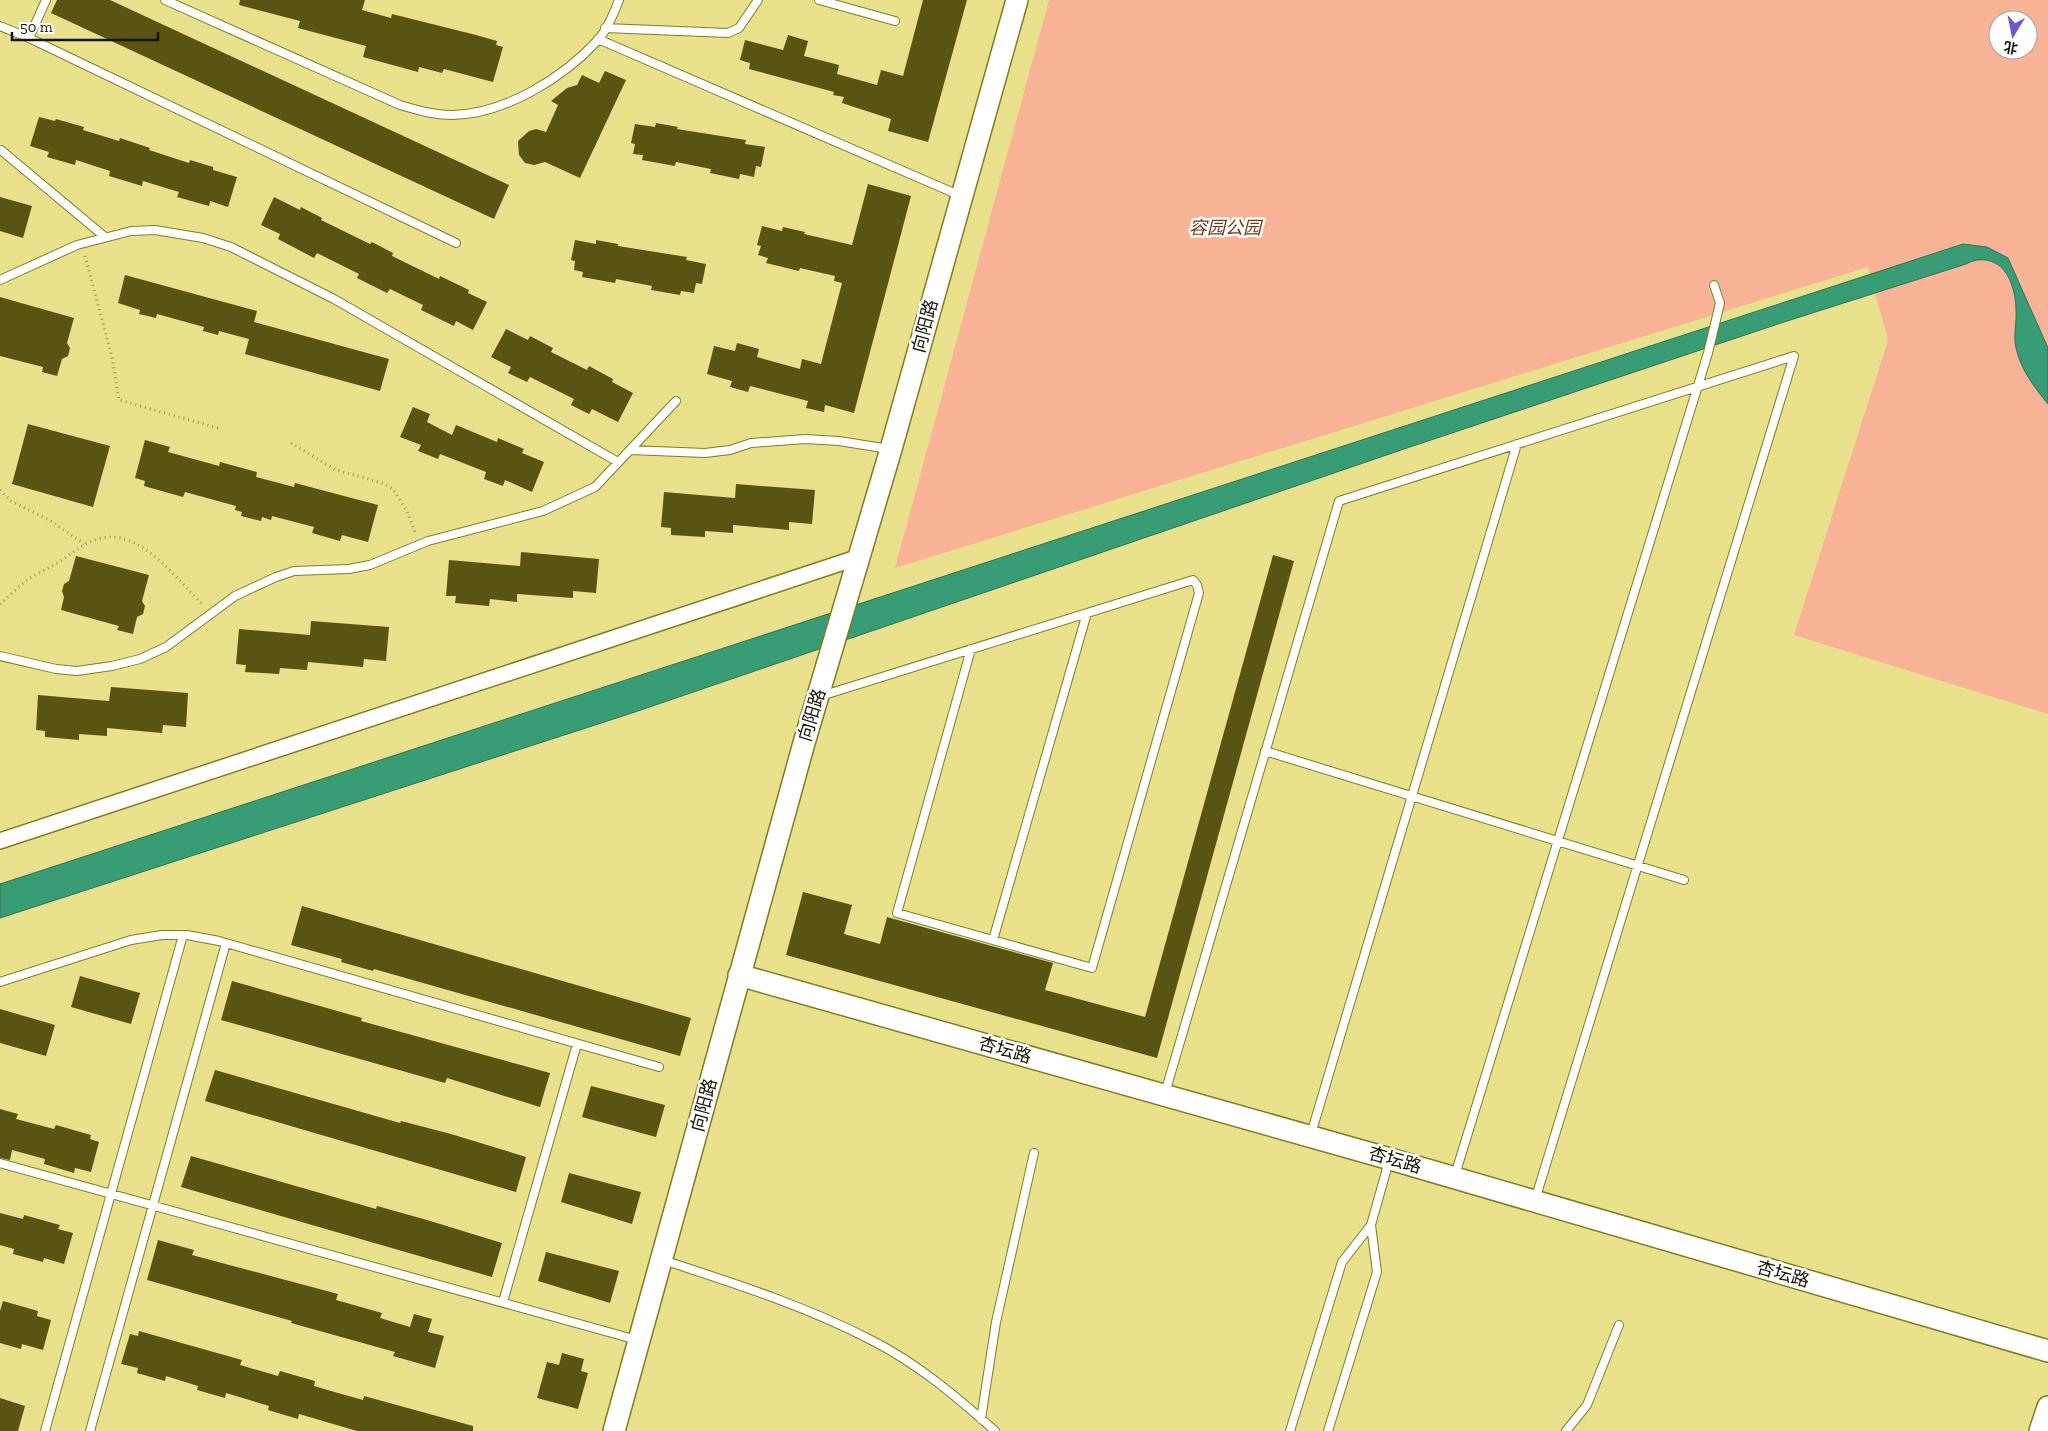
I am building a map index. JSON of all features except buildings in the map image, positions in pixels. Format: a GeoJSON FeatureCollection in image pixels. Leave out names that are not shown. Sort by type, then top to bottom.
{"type":"FeatureCollection","features":[{"type":"Feature","properties":{"kind":"street","name":"向阳路"},"geometry":{"type":"LineString","coordinates":[[614,1431],[817,697],[892,449],[1017,0]]}},
{"type":"Feature","properties":{"kind":"street"},"geometry":{"type":"LineString","coordinates":[[0,841],[859,557]]}},
{"type":"Feature","properties":{"kind":"street","name":"杏坛路"},"geometry":{"type":"LineString","coordinates":[[739,975],[1390,1158],[2048,1351]]}},
{"type":"Feature","properties":{"kind":"street"},"geometry":{"type":"LineString","coordinates":[[2040,1431],[2048,1407]]}},
{"type":"Feature","properties":{"kind":"lane"},"geometry":{"type":"LineString","coordinates":[[29,38],[46,0]]}},
{"type":"Feature","properties":{"kind":"lane"},"geometry":{"type":"LineString","coordinates":[[165,0],[400,105],[429,113],[453,114],[482,111],[523,98],[560,74],[598,39],[615,11],[619,0]]}},
{"type":"Feature","properties":{"kind":"lane"},"geometry":{"type":"LineString","coordinates":[[605,28],[728,33],[739,28],[758,0]]}},
{"type":"Feature","properties":{"kind":"lane"},"geometry":{"type":"LineString","coordinates":[[819,0],[896,21]]}},
{"type":"Feature","properties":{"kind":"lane"},"geometry":{"type":"LineString","coordinates":[[0,26],[29,38],[456,243]]}},
{"type":"Feature","properties":{"kind":"lane"},"geometry":{"type":"LineString","coordinates":[[598,39],[961,196]]}},
{"type":"Feature","properties":{"kind":"lane"},"geometry":{"type":"LineString","coordinates":[[1,150],[105,238]]}},
{"type":"Feature","properties":{"kind":"lane"},"geometry":{"type":"LineString","coordinates":[[0,280],[82,244],[132,231],[155,230],[203,238],[231,248],[334,299],[618,462]]}},
{"type":"Feature","properties":{"kind":"lane"},"geometry":{"type":"LineString","coordinates":[[1454,1177],[1708,353],[1720,303],[1714,285]]}},
{"type":"Feature","properties":{"kind":"lane"},"geometry":{"type":"LineString","coordinates":[[1164,1095],[1339,501],[1794,356],[1534,1201]]}},
{"type":"Feature","properties":{"kind":"lane"},"geometry":{"type":"LineString","coordinates":[[0,656],[63,670],[77,671],[112,666],[140,659],[166,647],[235,596],[294,571],[356,568],[370,565],[419,544],[543,511],[594,487],[676,401]]}},
{"type":"Feature","properties":{"kind":"lane"},"geometry":{"type":"LineString","coordinates":[[630,450],[705,453],[730,450],[751,443],[805,439],[839,441],[892,449]]}},
{"type":"Feature","properties":{"kind":"lane"},"geometry":{"type":"LineString","coordinates":[[1310,1136],[1517,444]]}},
{"type":"Feature","properties":{"kind":"lane"},"geometry":{"type":"LineString","coordinates":[[817,697],[971,649],[1193,580],[1197,585],[1199,594],[1092,968],[897,912],[971,649]]}},
{"type":"Feature","properties":{"kind":"lane"},"geometry":{"type":"LineString","coordinates":[[993,940],[1087,613]]}},
{"type":"Feature","properties":{"kind":"lane"},"geometry":{"type":"LineString","coordinates":[[1265,751],[1684,880]]}},
{"type":"Feature","properties":{"kind":"lane"},"geometry":{"type":"LineString","coordinates":[[0,982],[131,940],[162,935],[183,935],[226,943],[659,1067]]}},
{"type":"Feature","properties":{"kind":"lane"},"geometry":{"type":"LineString","coordinates":[[45,1431],[183,935]]}},
{"type":"Feature","properties":{"kind":"lane"},"geometry":{"type":"LineString","coordinates":[[90,1431],[226,943]]}},
{"type":"Feature","properties":{"kind":"lane"},"geometry":{"type":"LineString","coordinates":[[503,1302],[577,1044]]}},
{"type":"Feature","properties":{"kind":"lane"},"geometry":{"type":"LineString","coordinates":[[981,1419],[996,1322],[1034,1154]]}},
{"type":"Feature","properties":{"kind":"lane"},"geometry":{"type":"LineString","coordinates":[[1328,1431],[1377,1272],[1372,1225],[1390,1158]]}},
{"type":"Feature","properties":{"kind":"lane"},"geometry":{"type":"LineString","coordinates":[[0,1163],[639,1340]]}},
{"type":"Feature","properties":{"kind":"lane"},"geometry":{"type":"LineString","coordinates":[[1290,1431],[1342,1262],[1372,1225]]}},
{"type":"Feature","properties":{"kind":"lane"},"geometry":{"type":"LineString","coordinates":[[661,1259],[743,1286],[873,1341],[914,1365],[952,1393],[995,1431]]}},
{"type":"Feature","properties":{"kind":"lane"},"geometry":{"type":"LineString","coordinates":[[1566,1431],[1587,1405],[1619,1325]]}},
{"type":"Feature","properties":{"kind":"path"},"geometry":{"type":"LineString","coordinates":[[82,244],[112,357],[119,400],[218,428]]}},
{"type":"Feature","properties":{"kind":"path"},"geometry":{"type":"LineString","coordinates":[[291,443],[336,470],[382,483],[393,489],[407,511],[419,544]]}},
{"type":"Feature","properties":{"kind":"path"},"geometry":{"type":"LineString","coordinates":[[0,490],[10,501],[51,521],[84,544]]}},
{"type":"Feature","properties":{"kind":"path"},"geometry":{"type":"LineString","coordinates":[[0,604],[26,581],[61,561],[84,544],[98,538],[110,537],[134,542],[151,553],[211,614]]}},
{"type":"Feature","properties":{"kind":"green space","name":"容园公园"},"geometry":{"type":"Polygon","coordinates":[[[1049,0],[2048,0],[2048,714],[1794,635],[1888,340],[1868,267],[895,568],[1049,0]]]}},
{"type":"Feature","properties":{"kind":"shaded area"},"geometry":{"type":"Polygon","coordinates":[[[1963,244],[1987,247],[2008,258],[2048,348],[2048,404],[2029,378],[2018,356],[2015,339],[2016,304],[2011,283],[2005,271],[1991,261],[1973,261],[1407,448],[632,713],[0,918],[0,884],[1963,244]]]}}]}
